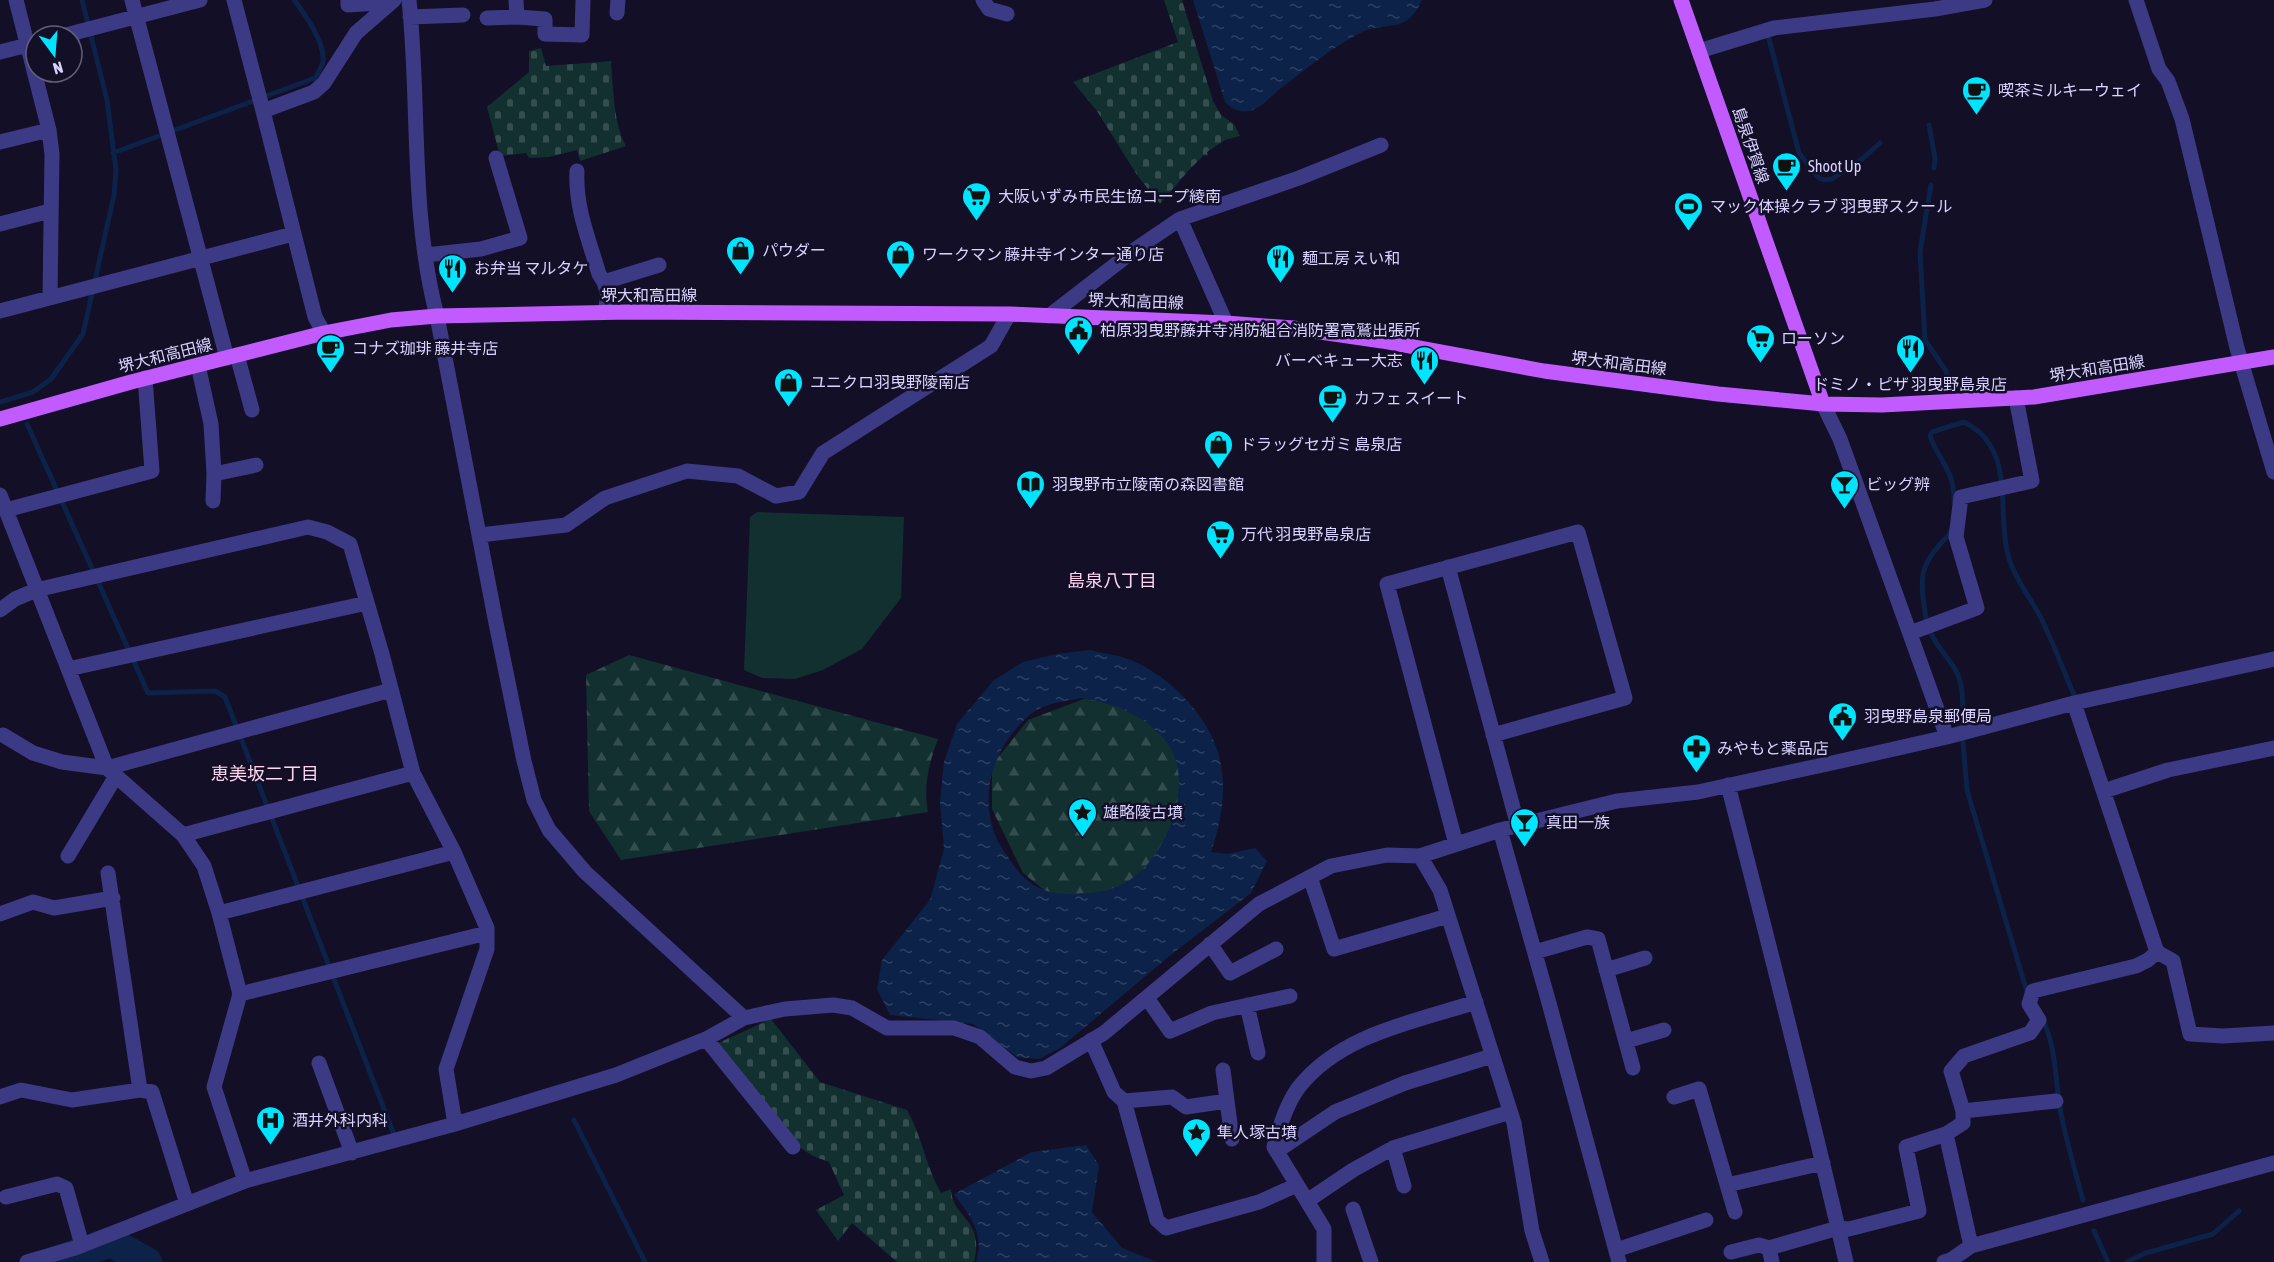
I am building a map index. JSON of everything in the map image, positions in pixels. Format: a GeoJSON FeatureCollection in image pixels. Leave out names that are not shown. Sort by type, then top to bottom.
{"type":"FeatureCollection","features":[{"type":"Feature","properties":{"kind":"main road","name":"島泉伊賀線"},"geometry":{"type":"LineString","coordinates":[[1681,0],[1823,404]]}},
{"type":"Feature","properties":{"kind":"main road","name":"堺大和高田線"},"geometry":{"type":"LineString","coordinates":[[0,419],[145,378],[324,333],[391,320],[437,316],[604,312],[1009,314],[1226,323],[1293,328],[1383,341],[1544,371],[1823,404],[1882,405],[2016,398],[2274,357]]}},
{"type":"Feature","properties":{"kind":"street"},"geometry":{"type":"LineString","coordinates":[[16,0],[25,24]]}},
{"type":"Feature","properties":{"kind":"street"},"geometry":{"type":"LineString","coordinates":[[132,0],[200,258],[252,410]]}},
{"type":"Feature","properties":{"kind":"street"},"geometry":{"type":"LineString","coordinates":[[84,30],[200,0]]}},
{"type":"Feature","properties":{"kind":"street"},"geometry":{"type":"LineString","coordinates":[[234,0],[315,317],[324,333]]}},
{"type":"Feature","properties":{"kind":"street"},"geometry":{"type":"LineString","coordinates":[[348,0],[348,4],[392,1]]}},
{"type":"Feature","properties":{"kind":"street"},"geometry":{"type":"LineString","coordinates":[[409,0],[420,205],[426,255],[452,399],[524,761],[534,800],[549,830],[585,872],[744,1018]]}},
{"type":"Feature","properties":{"kind":"street"},"geometry":{"type":"LineString","coordinates":[[516,0],[517,17]]}},
{"type":"Feature","properties":{"kind":"street"},"geometry":{"type":"LineString","coordinates":[[487,18],[545,19],[545,34],[582,35],[583,0]]}},
{"type":"Feature","properties":{"kind":"street"},"geometry":{"type":"LineString","coordinates":[[983,0],[989,9],[1007,14]]}},
{"type":"Feature","properties":{"kind":"street"},"geometry":{"type":"LineString","coordinates":[[1699,51],[1774,28],[1935,9],[1985,0]]}},
{"type":"Feature","properties":{"kind":"street"},"geometry":{"type":"LineString","coordinates":[[2136,0],[2159,69],[2168,81],[2182,119],[2242,363],[2274,472]]}},
{"type":"Feature","properties":{"kind":"street"},"geometry":{"type":"LineString","coordinates":[[261,102],[314,92],[324,83],[356,33],[392,1]]}},
{"type":"Feature","properties":{"kind":"street"},"geometry":{"type":"LineString","coordinates":[[411,17],[463,15]]}},
{"type":"Feature","properties":{"kind":"street"},"geometry":{"type":"LineString","coordinates":[[0,52],[24,46]]}},
{"type":"Feature","properties":{"kind":"street"},"geometry":{"type":"LineString","coordinates":[[40,84],[52,154],[50,297]]}},
{"type":"Feature","properties":{"kind":"street"},"geometry":{"type":"LineString","coordinates":[[0,142],[49,130]]}},
{"type":"Feature","properties":{"kind":"street"},"geometry":{"type":"LineString","coordinates":[[1049,316],[1133,251],[1180,219],[1299,178],[1381,145]]}},
{"type":"Feature","properties":{"kind":"street"},"geometry":{"type":"LineString","coordinates":[[426,255],[481,249],[520,238],[496,158]]}},
{"type":"Feature","properties":{"kind":"street"},"geometry":{"type":"LineString","coordinates":[[577,171],[576,193],[599,274],[608,295],[604,312]]}},
{"type":"Feature","properties":{"kind":"street"},"geometry":{"type":"LineString","coordinates":[[0,224],[50,211]]}},
{"type":"Feature","properties":{"kind":"street"},"geometry":{"type":"LineString","coordinates":[[1180,219],[1226,323]]}},
{"type":"Feature","properties":{"kind":"street"},"geometry":{"type":"LineString","coordinates":[[0,311],[293,234]]}},
{"type":"Feature","properties":{"kind":"street"},"geometry":{"type":"LineString","coordinates":[[604,282],[659,265]]}},
{"type":"Feature","properties":{"kind":"street"},"geometry":{"type":"LineString","coordinates":[[480,535],[566,525],[605,498],[687,471],[738,476],[776,496],[799,492],[823,453],[991,346],[1009,314]]}},
{"type":"Feature","properties":{"kind":"street"},"geometry":{"type":"LineString","coordinates":[[198,365],[211,424],[213,501]]}},
{"type":"Feature","properties":{"kind":"street"},"geometry":{"type":"LineString","coordinates":[[6,510],[152,471],[145,378]]}},
{"type":"Feature","properties":{"kind":"street"},"geometry":{"type":"LineString","coordinates":[[1910,633],[1977,608],[1956,537],[1961,497],[2032,481],[2016,398]]}},
{"type":"Feature","properties":{"kind":"street"},"geometry":{"type":"LineString","coordinates":[[1823,404],[1840,439],[1947,737]]}},
{"type":"Feature","properties":{"kind":"street"},"geometry":{"type":"LineString","coordinates":[[214,474],[256,465]]}},
{"type":"Feature","properties":{"kind":"street"},"geometry":{"type":"LineString","coordinates":[[0,495],[36,590],[112,772],[183,835],[204,866],[240,994],[214,1087],[245,1182]]}},
{"type":"Feature","properties":{"kind":"street"},"geometry":{"type":"LineString","coordinates":[[0,610],[15,599],[36,590],[308,527],[327,532],[350,544],[413,773],[454,852],[487,928],[487,949],[446,1070],[455,1124]]}},
{"type":"Feature","properties":{"kind":"street"},"geometry":{"type":"LineString","coordinates":[[1456,844],[1387,584],[1578,532],[1625,698],[1493,735]]}},
{"type":"Feature","properties":{"kind":"street"},"geometry":{"type":"LineString","coordinates":[[1449,567],[1518,826]]}},
{"type":"Feature","properties":{"kind":"street"},"geometry":{"type":"LineString","coordinates":[[68,669],[367,603]]}},
{"type":"Feature","properties":{"kind":"street"},"geometry":{"type":"LineString","coordinates":[[27,1262],[82,1245],[245,1182],[455,1124],[616,1075],[706,1039],[744,1018],[785,1009],[834,1005],[852,1008],[887,1028],[954,1028],[980,1037],[1015,1067],[1031,1071],[1046,1068],[1091,1041],[1147,998],[1259,904],[1331,866],[1387,855],[1420,856],[1500,830],[1617,801],[1698,792],[1947,737],[2074,703],[2274,659]]}},
{"type":"Feature","properties":{"kind":"street"},"geometry":{"type":"LineString","coordinates":[[1,733],[33,753],[62,762],[112,772],[391,690]]}},
{"type":"Feature","properties":{"kind":"street"},"geometry":{"type":"LineString","coordinates":[[2074,703],[2157,952],[2173,961],[2190,1034],[2223,1036],[2274,1033]]}},
{"type":"Feature","properties":{"kind":"street"},"geometry":{"type":"LineString","coordinates":[[2104,791],[2168,770],[2274,748]]}},
{"type":"Feature","properties":{"kind":"street"},"geometry":{"type":"LineString","coordinates":[[68,856],[112,772]]}},
{"type":"Feature","properties":{"kind":"street"},"geometry":{"type":"LineString","coordinates":[[183,835],[413,773]]}},
{"type":"Feature","properties":{"kind":"street"},"geometry":{"type":"LineString","coordinates":[[1728,785],[1846,1262]]}},
{"type":"Feature","properties":{"kind":"street"},"geometry":{"type":"LineString","coordinates":[[1500,830],[1617,1256],[1706,1220]]}},
{"type":"Feature","properties":{"kind":"street"},"geometry":{"type":"LineString","coordinates":[[219,913],[454,852]]}},
{"type":"Feature","properties":{"kind":"street"},"geometry":{"type":"LineString","coordinates":[[1420,856],[1440,890],[1510,1112],[1532,1231],[1542,1262]]}},
{"type":"Feature","properties":{"kind":"street"},"geometry":{"type":"LineString","coordinates":[[108,873],[140,1090]]}},
{"type":"Feature","properties":{"kind":"street"},"geometry":{"type":"LineString","coordinates":[[1310,877],[1334,949],[1448,916]]}},
{"type":"Feature","properties":{"kind":"street"},"geometry":{"type":"LineString","coordinates":[[0,914],[33,902],[54,908],[113,898]]}},
{"type":"Feature","properties":{"kind":"street"},"geometry":{"type":"LineString","coordinates":[[240,994],[487,933]]}},
{"type":"Feature","properties":{"kind":"street"},"geometry":{"type":"LineString","coordinates":[[1535,952],[1587,937],[1598,939],[1633,1068]]}},
{"type":"Feature","properties":{"kind":"street"},"geometry":{"type":"LineString","coordinates":[[1210,944],[1230,973],[1276,949]]}},
{"type":"Feature","properties":{"kind":"street"},"geometry":{"type":"LineString","coordinates":[[1731,1252],[1759,1245],[1771,1255],[1839,1228],[1849,1229],[1919,1210],[1906,1147],[1946,1134],[1963,1123],[1963,1111],[1951,1071],[1964,1056],[2030,1032],[2039,1020],[2029,1004],[2033,991],[2136,966],[2157,952]]}},
{"type":"Feature","properties":{"kind":"street"},"geometry":{"type":"LineString","coordinates":[[1606,970],[1645,958]]}},
{"type":"Feature","properties":{"kind":"street"},"geometry":{"type":"LineString","coordinates":[[1147,998],[1170,1031],[1212,1013],[1290,996]]}},
{"type":"Feature","properties":{"kind":"street"},"geometry":{"type":"LineString","coordinates":[[1324,1262],[1324,1229],[1275,1148],[1280,1125],[1297,1089],[1312,1072],[1342,1049],[1378,1033],[1476,1002]]}},
{"type":"Feature","properties":{"kind":"street"},"geometry":{"type":"LineString","coordinates":[[1247,1005],[1258,1053]]}},
{"type":"Feature","properties":{"kind":"street"},"geometry":{"type":"LineString","coordinates":[[1626,1041],[1664,1030]]}},
{"type":"Feature","properties":{"kind":"street"},"geometry":{"type":"LineString","coordinates":[[706,1039],[793,1147]]}},
{"type":"Feature","properties":{"kind":"street"},"geometry":{"type":"LineString","coordinates":[[1091,1041],[1114,1092],[1124,1101],[1157,1220],[1166,1228],[1260,1202],[1298,1185]]}},
{"type":"Feature","properties":{"kind":"street"},"geometry":{"type":"LineString","coordinates":[[1277,1151],[1344,1108],[1405,1083],[1492,1056]]}},
{"type":"Feature","properties":{"kind":"street"},"geometry":{"type":"LineString","coordinates":[[319,1063],[352,1153]]}},
{"type":"Feature","properties":{"kind":"street"},"geometry":{"type":"LineString","coordinates":[[1223,1070],[1232,1139]]}},
{"type":"Feature","properties":{"kind":"street"},"geometry":{"type":"LineString","coordinates":[[1674,1097],[1699,1089],[1735,1212]]}},
{"type":"Feature","properties":{"kind":"street"},"geometry":{"type":"LineString","coordinates":[[0,1097],[21,1090],[72,1100],[140,1090],[152,1092],[187,1204]]}},
{"type":"Feature","properties":{"kind":"street"},"geometry":{"type":"LineString","coordinates":[[1124,1101],[1172,1097],[1186,1107],[1227,1101]]}},
{"type":"Feature","properties":{"kind":"street"},"geometry":{"type":"LineString","coordinates":[[1963,1111],[2056,1101]]}},
{"type":"Feature","properties":{"kind":"street"},"geometry":{"type":"LineString","coordinates":[[1307,1201],[1353,1170],[1393,1148],[1510,1112]]}},
{"type":"Feature","properties":{"kind":"street"},"geometry":{"type":"LineString","coordinates":[[1946,1134],[1971,1246]]}},
{"type":"Feature","properties":{"kind":"street"},"geometry":{"type":"LineString","coordinates":[[1393,1148],[1404,1186]]}},
{"type":"Feature","properties":{"kind":"street"},"geometry":{"type":"LineString","coordinates":[[1727,1185],[1823,1163]]}},
{"type":"Feature","properties":{"kind":"street"},"geometry":{"type":"LineString","coordinates":[[1949,1261],[1971,1246],[2274,1163]]}},
{"type":"Feature","properties":{"kind":"street"},"geometry":{"type":"LineString","coordinates":[[6,1197],[57,1184],[66,1188],[82,1245]]}},
{"type":"Feature","properties":{"kind":"street"},"geometry":{"type":"LineString","coordinates":[[1353,1209],[1371,1262]]}},
{"type":"Feature","properties":{"kind":"green space"},"geometry":{"type":"Polygon","coordinates":[[[1164,0],[1182,0],[1213,101],[1221,115],[1234,124],[1240,136],[1225,140],[1207,152],[1208,156],[1204,155],[1188,171],[1160,204],[1137,175],[1097,111],[1073,82],[1178,42],[1164,0]]]}},
{"type":"Feature","properties":{"kind":"green space"},"geometry":{"type":"Polygon","coordinates":[[[541,48],[546,66],[612,61],[616,117],[626,146],[580,161],[577,150],[549,157],[529,158],[526,153],[500,156],[487,107],[529,72],[529,51],[541,48]]]}},
{"type":"Feature","properties":{"kind":"green space"},"geometry":{"type":"Polygon","coordinates":[[[757,512],[904,517],[901,598],[862,649],[823,670],[795,679],[762,678],[744,670],[750,517],[757,512]]]}},
{"type":"Feature","properties":{"kind":"green space"},"geometry":{"type":"Polygon","coordinates":[[[629,655],[938,739],[928,775],[926,793],[928,812],[621,860],[589,811],[586,675],[629,655]]]}},
{"type":"Feature","properties":{"kind":"green space"},"geometry":{"type":"Polygon","coordinates":[[[1097,694],[1157,723],[1184,764],[1169,858],[1126,895],[1054,898],[1023,873],[992,809],[992,765],[1028,720],[1097,694]]]}},
{"type":"Feature","properties":{"kind":"green space"},"geometry":{"type":"Polygon","coordinates":[[[771,1019],[820,1082],[907,1110],[941,1193],[951,1189],[957,1207],[972,1227],[976,1247],[974,1262],[897,1262],[852,1223],[838,1241],[816,1210],[844,1195],[829,1162],[813,1156],[796,1145],[716,1044],[771,1019]]]}},
{"type":"Feature","properties":{"kind":"water"},"geometry":{"type":"Polygon","coordinates":[[[1193,0],[1422,0],[1409,19],[1395,25],[1369,29],[1349,39],[1309,66],[1258,107],[1251,111],[1243,111],[1232,108],[1225,102],[1193,0]]]}},
{"type":"Feature","properties":{"kind":"water"},"geometry":{"type":"Polygon","coordinates":[[[1090,650],[1122,657],[1154,672],[1184,697],[1207,727],[1220,760],[1223,783],[1222,807],[1211,852],[1228,854],[1255,848],[1267,861],[1251,893],[1167,958],[1060,1048],[1039,1059],[1017,1057],[973,1024],[890,1015],[877,989],[882,960],[930,900],[944,849],[940,802],[944,762],[957,724],[994,680],[1023,662],[1056,654],[1090,650]],[[1082,698],[1062,701],[1036,710],[1008,739],[1000,753],[990,783],[990,816],[994,832],[1013,865],[1035,886],[1062,894],[1112,889],[1141,871],[1155,854],[1167,833],[1178,798],[1176,762],[1165,740],[1145,721],[1133,714],[1095,700],[1082,698]]]}},
{"type":"Feature","properties":{"kind":"water"},"geometry":{"type":"Polygon","coordinates":[[[1086,1145],[1099,1165],[1092,1212],[1122,1248],[1157,1262],[976,1262],[979,1242],[977,1234],[970,1218],[954,1194],[1032,1152],[1086,1145]]]}},
{"type":"Feature","properties":{"kind":"waterway"},"geometry":{"type":"LineString","coordinates":[[0,402],[33,392],[51,379],[83,334],[114,195],[116,170],[107,100],[82,0]]}},
{"type":"Feature","properties":{"kind":"waterway"},"geometry":{"type":"LineString","coordinates":[[113,153],[315,78],[323,61],[321,46],[309,21],[294,0]]}},
{"type":"Feature","properties":{"kind":"waterway"},"geometry":{"type":"LineString","coordinates":[[1768,35],[1799,153],[1819,178],[1832,179],[1862,159],[1880,143]]}},
{"type":"Feature","properties":{"kind":"waterway"},"geometry":{"type":"LineString","coordinates":[[1929,125],[1935,158],[1934,168]]}},
{"type":"Feature","properties":{"kind":"waterway"},"geometry":{"type":"LineString","coordinates":[[1931,185],[1920,252],[1925,340],[1946,371],[1948,380]]}},
{"type":"Feature","properties":{"kind":"waterway"},"geometry":{"type":"LineString","coordinates":[[1954,502],[1952,482],[1930,436],[1932,432],[1964,422],[1981,433],[1992,447],[2001,481],[2008,555],[2018,579],[2045,626],[2075,697]]}},
{"type":"Feature","properties":{"kind":"waterway"},"geometry":{"type":"LineString","coordinates":[[27,424],[148,693],[215,691],[225,697],[393,1132]]}},
{"type":"Feature","properties":{"kind":"waterway"},"geometry":{"type":"LineString","coordinates":[[1926,619],[1923,573],[1931,555],[1950,532]]}},
{"type":"Feature","properties":{"kind":"waterway"},"geometry":{"type":"LineString","coordinates":[[1930,631],[1959,677],[1962,691],[1963,727]]}},
{"type":"Feature","properties":{"kind":"waterway"},"geometry":{"type":"LineString","coordinates":[[1963,742],[1967,790],[2027,992]]}},
{"type":"Feature","properties":{"kind":"waterway"},"geometry":{"type":"LineString","coordinates":[[2042,1019],[2050,1041],[2061,1114],[2083,1200]]}},
{"type":"Feature","properties":{"kind":"waterway"},"geometry":{"type":"LineString","coordinates":[[574,1120],[645,1262]]}},
{"type":"Feature","properties":{"kind":"waterway"},"geometry":{"type":"LineString","coordinates":[[2127,1262],[2146,1253],[2213,1234],[2239,1211]]}},
{"type":"Feature","properties":{"kind":"waterway"},"geometry":{"type":"LineString","coordinates":[[2094,1231],[2108,1262]]}},
{"type":"Feature","properties":{"kind":"waterway"},"geometry":{"type":"LineString","coordinates":[[54,1262],[111,1242],[147,1262]]}},
{"type":"Feature","properties":{"kind":"place","name":"喫茶ミルキーウェイ"},"geometry":{"type":"Point","coordinates":[1977,116]}},
{"type":"Feature","properties":{"kind":"place","name":"Shoot Up"},"geometry":{"type":"Point","coordinates":[1787,192]}},
{"type":"Feature","properties":{"kind":"place","name":"大阪いずみ市民生協コープ綾南"},"geometry":{"type":"Point","coordinates":[977,222]}},
{"type":"Feature","properties":{"kind":"place","name":"マック体操クラブ 羽曳野スクール"},"geometry":{"type":"Point","coordinates":[1689,232]}},
{"type":"Feature","properties":{"kind":"place","name":"パウダー"},"geometry":{"type":"Point","coordinates":[741,276]}},
{"type":"Feature","properties":{"kind":"place","name":"ワークマン 藤井寺インター通り店"},"geometry":{"type":"Point","coordinates":[901,280]}},
{"type":"Feature","properties":{"kind":"place","name":"麺工房 えい和"},"geometry":{"type":"Point","coordinates":[1281,284]}},
{"type":"Feature","properties":{"kind":"place","name":"お弁当 マルタケ"},"geometry":{"type":"Point","coordinates":[453,294]}},
{"type":"Feature","properties":{"kind":"place","name":"柏原羽曳野藤井寺消防組合消防署高鷲出張所"},"geometry":{"type":"Point","coordinates":[1079,356]}},
{"type":"Feature","properties":{"kind":"place","name":"ローソン"},"geometry":{"type":"Point","coordinates":[1760,364]}},
{"type":"Feature","properties":{"kind":"place","name":"コナズ珈琲 藤井寺店"},"geometry":{"type":"Point","coordinates":[331,374]}},
{"type":"Feature","properties":{"kind":"place","name":"ドミノ・ピザ 羽曳野島泉店"},"geometry":{"type":"Point","coordinates":[1910,374]}},
{"type":"Feature","properties":{"kind":"place","name":"バーベキュー大志"},"geometry":{"type":"Point","coordinates":[1424,386]}},
{"type":"Feature","properties":{"kind":"place","name":"ユニクロ羽曳野陵南店"},"geometry":{"type":"Point","coordinates":[789,408]}},
{"type":"Feature","properties":{"kind":"place","name":"カフェ スイート"},"geometry":{"type":"Point","coordinates":[1333,424]}},
{"type":"Feature","properties":{"kind":"place","name":"ドラッグセガミ 島泉店"},"geometry":{"type":"Point","coordinates":[1219,470]}},
{"type":"Feature","properties":{"kind":"place","name":"羽曳野市立陵南の森図書館"},"geometry":{"type":"Point","coordinates":[1031,510]}},
{"type":"Feature","properties":{"kind":"place","name":"ビッグ辨"},"geometry":{"type":"Point","coordinates":[1845,510]}},
{"type":"Feature","properties":{"kind":"place","name":"万代 羽曳野島泉店"},"geometry":{"type":"Point","coordinates":[1220,560]}},
{"type":"Feature","properties":{"kind":"place","name":"羽曳野島泉郵便局"},"geometry":{"type":"Point","coordinates":[1843,742]}},
{"type":"Feature","properties":{"kind":"place","name":"みやもと薬品店"},"geometry":{"type":"Point","coordinates":[1696,774]}},
{"type":"Feature","properties":{"kind":"place","name":"雄略陵古墳"},"geometry":{"type":"Point","coordinates":[1082,838]}},
{"type":"Feature","properties":{"kind":"place","name":"真田一族"},"geometry":{"type":"Point","coordinates":[1525,848]}},
{"type":"Feature","properties":{"kind":"place","name":"酒井外科内科"},"geometry":{"type":"Point","coordinates":[271,1146]}},
{"type":"Feature","properties":{"kind":"place","name":"隼人塚古墳"},"geometry":{"type":"Point","coordinates":[1196,1158]}},
{"type":"Feature","properties":{"kind":"district","name":"島泉八丁目"},"geometry":{"type":"Point","coordinates":[1112,581]}},
{"type":"Feature","properties":{"kind":"district","name":"恵美坂二丁目"},"geometry":{"type":"Point","coordinates":[265,774]}}]}
